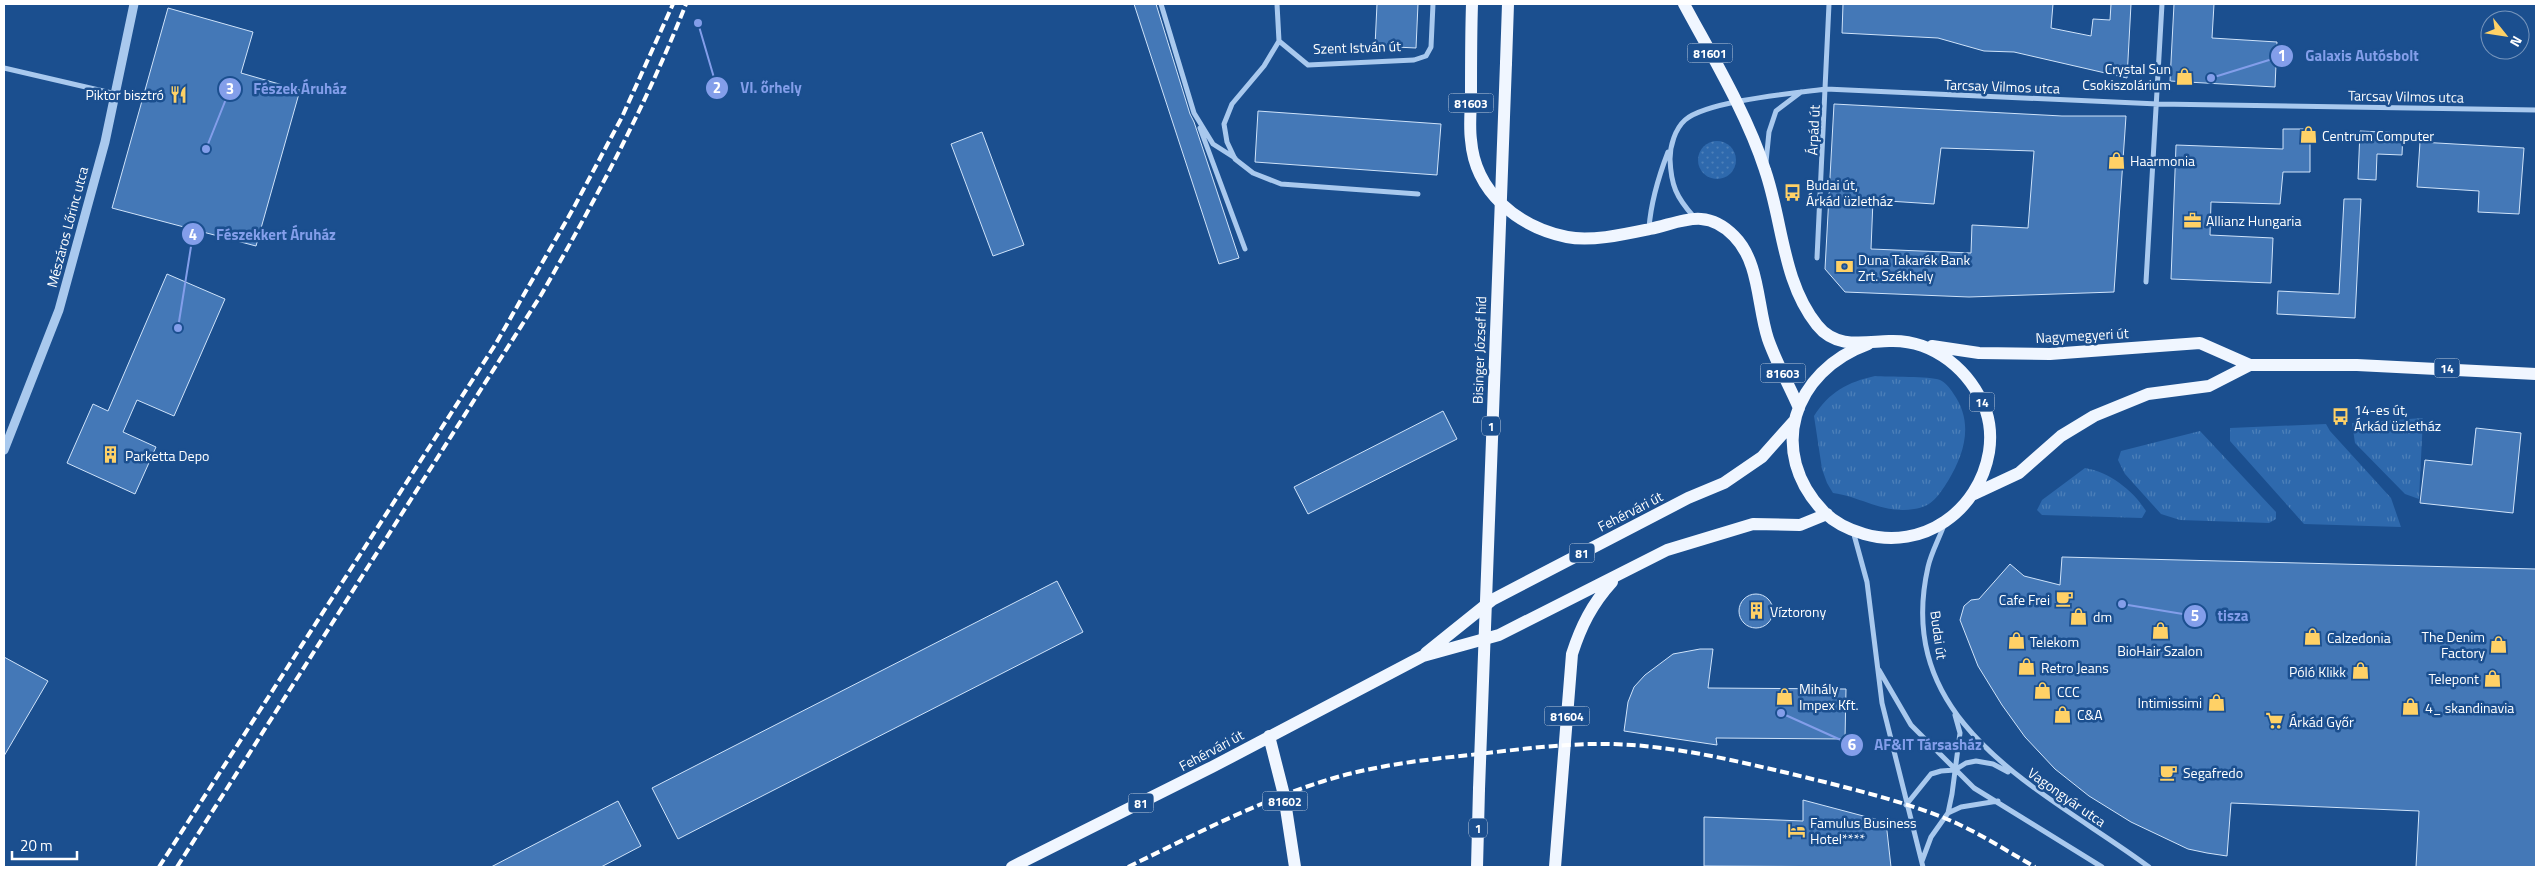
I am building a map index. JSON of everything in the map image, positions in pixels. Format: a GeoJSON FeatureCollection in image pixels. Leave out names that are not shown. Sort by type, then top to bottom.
{"type":"FeatureCollection","features":[{"type":"Feature","properties":{"kind":"main road","name":"81603"},"geometry":{"type":"LineString","coordinates":[[1472,4],[1471,141],[1478,172],[1492,197],[1516,216],[1542,230],[1569,238],[1610,236],[1649,229],[1694,217],[1715,222],[1734,236],[1747,256],[1760,293],[1768,338],[1797,414]]}},
{"type":"Feature","properties":{"kind":"main road","name":"Bisinger József híd"},"geometry":{"type":"LineString","coordinates":[[1477,867],[1508,4]]}},
{"type":"Feature","properties":{"kind":"main road","name":"81601"},"geometry":{"type":"LineString","coordinates":[[1684,4],[1736,103],[1765,170],[1792,277],[1808,311],[1819,328],[1840,342],[1868,344]]}},
{"type":"Feature","properties":{"kind":"main road","name":"14"},"geometry":{"type":"LineString","coordinates":[[1890,341],[1911,343],[1937,352],[1960,368],[1976,389],[1987,415],[1990,442],[1986,469],[1974,494],[1961,510],[1945,522],[1924,533],[1900,538],[1876,537],[1853,531],[1827,514],[1813,499],[1802,482],[1796,462],[1793,441],[1797,414],[1807,390],[1818,374],[1833,361],[1850,351],[1868,344],[1890,341]]}},
{"type":"Feature","properties":{"kind":"main road","name":"Nagymegyeri út"},"geometry":{"type":"LineString","coordinates":[[1911,343],[1979,353],[2050,354],[2200,343],[2250,365],[2366,365],[2536,374]]}},
{"type":"Feature","properties":{"kind":"main road","name":"Nagymegyeri út"},"geometry":{"type":"LineString","coordinates":[[1974,494],[2019,473],[2061,436],[2094,416],[2148,394],[2209,386],[2250,365]]}},
{"type":"Feature","properties":{"kind":"main road","name":"Fehérvári út"},"geometry":{"type":"LineString","coordinates":[[1012,867],[1212,767],[1422,656],[1492,600],[1688,498],[1724,482],[1762,457],[1797,414]]}},
{"type":"Feature","properties":{"kind":"main road","name":"Fehérvári út"},"geometry":{"type":"LineString","coordinates":[[1422,656],[1499,635],[1667,550],[1753,524],[1800,525],[1827,514]]}},
{"type":"Feature","properties":{"kind":"main road","name":"81604"},"geometry":{"type":"LineString","coordinates":[[1555,867],[1572,654],[1584,621],[1596,600],[1616,577]]}},
{"type":"Feature","properties":{"kind":"main road","name":"81602"},"geometry":{"type":"LineString","coordinates":[[1268,736],[1284,795],[1295,867]]}},
{"type":"Feature","properties":{"kind":"street","name":"Mészáros Lőrinc utca"},"geometry":{"type":"LineString","coordinates":[[4,450],[59,310],[116,94],[134,4]]}},
{"type":"Feature","properties":{"kind":"street"},"geometry":{"type":"LineString","coordinates":[[1161,4],[1194,113],[1246,249]]}},
{"type":"Feature","properties":{"kind":"street"},"geometry":{"type":"LineString","coordinates":[[1235,158],[1227,142],[1224,124],[1232,104],[1264,66],[1278,41],[1277,4]]}},
{"type":"Feature","properties":{"kind":"street","name":"Szent István út"},"geometry":{"type":"LineString","coordinates":[[1278,41],[1308,65],[1414,60],[1426,56],[1431,46],[1434,4]]}},
{"type":"Feature","properties":{"kind":"street","name":"Árpád út"},"geometry":{"type":"LineString","coordinates":[[1817,258],[1829,4]]}},
{"type":"Feature","properties":{"kind":"street"},"geometry":{"type":"LineString","coordinates":[[2146,282],[2158,104],[2162,4]]}},
{"type":"Feature","properties":{"kind":"street"},"geometry":{"type":"LineString","coordinates":[[4,68],[116,94]]}},
{"type":"Feature","properties":{"kind":"street","name":"Tarcsay Vilmos utca"},"geometry":{"type":"LineString","coordinates":[[1649,229],[1651,205],[1658,178],[1683,121],[1695,114],[1736,103],[1801,92],[1826,89],[2158,104],[2536,110]]}},
{"type":"Feature","properties":{"kind":"street"},"geometry":{"type":"LineString","coordinates":[[1765,170],[1768,132],[1776,110],[1801,92]]}},
{"type":"Feature","properties":{"kind":"street"},"geometry":{"type":"LineString","coordinates":[[1194,113],[1213,144],[1235,158],[1253,173],[1280,184],[1418,194]]}},
{"type":"Feature","properties":{"kind":"street","name":"Tarcsay Vilmos utca"},"geometry":{"type":"LineString","coordinates":[[1670,150],[1670,172],[1675,194],[1694,217]]}},
{"type":"Feature","properties":{"kind":"street","name":"Budai út"},"geometry":{"type":"LineString","coordinates":[[1945,522],[1928,565],[1923,604],[1925,639],[1935,678],[1954,712],[1977,740]]}},
{"type":"Feature","properties":{"kind":"street"},"geometry":{"type":"LineString","coordinates":[[1853,531],[1865,570],[1879,669],[1880,695],[1922,864]]}},
{"type":"Feature","properties":{"kind":"street"},"geometry":{"type":"LineString","coordinates":[[1879,669],[1912,725],[1974,788],[1998,801],[2102,867]]}},
{"type":"Feature","properties":{"kind":"street"},"geometry":{"type":"LineString","coordinates":[[1922,864],[1931,836],[1948,813],[1960,733],[1954,712]]}},
{"type":"Feature","properties":{"kind":"street","name":"Vagongyár utca"},"geometry":{"type":"LineString","coordinates":[[1977,740],[2013,774],[2149,867]]}},
{"type":"Feature","properties":{"kind":"street"},"geometry":{"type":"LineString","coordinates":[[1906,805],[1931,774],[1955,770],[1966,763],[1984,762],[2013,774]]}},
{"type":"Feature","properties":{"kind":"street"},"geometry":{"type":"LineString","coordinates":[[1948,813],[1961,807],[1998,801]]}},
{"type":"Feature","properties":{"kind":"green space"},"geometry":{"type":"Polygon","coordinates":[[[1717,141],[1730,147],[1736,160],[1730,173],[1717,179],[1704,173],[1698,160],[1704,147],[1717,141]]]}},
{"type":"Feature","properties":{"kind":"green space"},"geometry":{"type":"Polygon","coordinates":[[[1875,376],[1918,377],[1940,380],[1952,391],[1960,404],[1965,426],[1965,437],[1959,460],[1938,495],[1926,506],[1903,510],[1882,507],[1833,493],[1827,483],[1822,469],[1814,416],[1826,400],[1840,389],[1856,381],[1875,376]]]}},
{"type":"Feature","properties":{"kind":"green space"},"geometry":{"type":"Polygon","coordinates":[[[2423,418],[2419,499],[2405,494],[2355,443],[2352,423],[2423,418]]]}},
{"type":"Feature","properties":{"kind":"green space"},"geometry":{"type":"Polygon","coordinates":[[[2326,424],[2330,431],[2391,498],[2401,527],[2304,524],[2230,441],[2230,428],[2326,424]]]}},
{"type":"Feature","properties":{"kind":"green space"},"geometry":{"type":"Polygon","coordinates":[[[2200,431],[2276,512],[2276,519],[2269,523],[2180,520],[2161,514],[2125,474],[2118,460],[2121,451],[2200,431]]]}},
{"type":"Feature","properties":{"kind":"green space"},"geometry":{"type":"Polygon","coordinates":[[[2085,468],[2103,473],[2127,489],[2146,511],[2142,518],[2042,515],[2037,510],[2042,500],[2085,468]]]}},
{"type":"Feature","properties":{"kind":"building"},"geometry":{"type":"Polygon","coordinates":[[[1134,4],[1156,4],[1190,114],[1239,258],[1219,264],[1134,4]]]}},
{"type":"Feature","properties":{"kind":"building"},"geometry":{"type":"Polygon","coordinates":[[[1377,4],[1418,4],[1416,48],[1375,46],[1377,4]]]}},
{"type":"Feature","properties":{"kind":"building"},"geometry":{"type":"Polygon","coordinates":[[[1843,4],[2053,4],[2051,28],[2091,36],[2093,19],[2110,20],[2111,4],[2131,4],[2127,78],[2014,52],[1984,51],[1938,38],[1842,33],[1843,4]]]}},
{"type":"Feature","properties":{"kind":"building"},"geometry":{"type":"Polygon","coordinates":[[[2174,4],[2214,4],[2212,38],[2277,42],[2275,87],[2170,81],[2174,4]]]}},
{"type":"Feature","properties":{"kind":"building"},"geometry":{"type":"Polygon","coordinates":[[[168,8],[253,32],[241,73],[300,90],[256,246],[112,208],[168,8]]]}},
{"type":"Feature","properties":{"kind":"building"},"geometry":{"type":"Polygon","coordinates":[[[1834,104],[2062,116],[2126,116],[2114,292],[1969,297],[1845,292],[1825,269],[1834,104]],[[1941,148],[1934,204],[1873,200],[1871,249],[1971,253],[1972,225],[2028,228],[2034,151],[1941,148]]]}},
{"type":"Feature","properties":{"kind":"building"},"geometry":{"type":"Polygon","coordinates":[[[1258,111],[1441,124],[1437,175],[1255,162],[1258,111]]]}},
{"type":"Feature","properties":{"kind":"building","name":"Allianz Hungaria"},"geometry":{"type":"Polygon","coordinates":[[[2283,129],[2310,129],[2310,172],[2283,172],[2280,204],[2211,202],[2210,235],[2273,238],[2271,283],[2171,279],[2176,145],[2283,149],[2283,129]]]}},
{"type":"Feature","properties":{"kind":"building"},"geometry":{"type":"Polygon","coordinates":[[[2360,131],[2403,133],[2402,155],[2377,154],[2376,180],[2358,179],[2360,131]]]}},
{"type":"Feature","properties":{"kind":"building"},"geometry":{"type":"Polygon","coordinates":[[[982,132],[1024,245],[993,256],[951,144],[982,132]]]}},
{"type":"Feature","properties":{"kind":"building"},"geometry":{"type":"Polygon","coordinates":[[[2420,142],[2524,148],[2519,214],[2478,212],[2479,191],[2417,187],[2420,142]]]}},
{"type":"Feature","properties":{"kind":"building"},"geometry":{"type":"Polygon","coordinates":[[[2344,199],[2361,199],[2355,318],[2277,314],[2278,291],[2339,294],[2344,199]]]}},
{"type":"Feature","properties":{"kind":"building"},"geometry":{"type":"Polygon","coordinates":[[[167,274],[225,299],[174,416],[137,400],[123,432],[156,447],[135,494],[67,463],[93,404],[108,411],[167,274]]]}},
{"type":"Feature","properties":{"kind":"building"},"geometry":{"type":"Polygon","coordinates":[[[1443,411],[1457,439],[1308,514],[1294,487],[1443,411]]]}},
{"type":"Feature","properties":{"kind":"building"},"geometry":{"type":"Polygon","coordinates":[[[2476,428],[2521,433],[2513,513],[2420,503],[2425,460],[2472,465],[2476,428]]]}},
{"type":"Feature","properties":{"kind":"building","name":"Árkád Győr"},"geometry":{"type":"Polygon","coordinates":[[[2062,557],[2536,569],[2536,867],[2416,867],[2419,811],[2231,803],[2227,856],[2207,853],[2188,849],[2131,822],[2089,796],[2055,769],[2025,737],[2002,705],[1978,666],[1960,620],[1964,606],[1971,600],[1979,599],[2010,564],[2024,576],[2060,585],[2062,557]]]}},
{"type":"Feature","properties":{"kind":"building"},"geometry":{"type":"Polygon","coordinates":[[[1057,581],[1083,632],[678,839],[652,788],[1057,581]]]}},
{"type":"Feature","properties":{"kind":"building","name":"Víztorony"},"geometry":{"type":"Polygon","coordinates":[[[1756,594],[1768,599],[1773,611],[1768,623],[1756,628],[1744,623],[1739,611],[1744,599],[1756,594]]]}},
{"type":"Feature","properties":{"kind":"building"},"geometry":{"type":"Polygon","coordinates":[[[1700,649],[1713,649],[1708,688],[1846,689],[1845,739],[1716,738],[1717,745],[1624,731],[1628,702],[1634,687],[1645,675],[1673,654],[1700,649]]]}},
{"type":"Feature","properties":{"kind":"building"},"geometry":{"type":"Polygon","coordinates":[[[4,657],[48,681],[4,756],[4,657]]]}},
{"type":"Feature","properties":{"kind":"building","name":"Famulus Business Hotel****"},"geometry":{"type":"Polygon","coordinates":[[[1803,800],[1886,822],[1891,867],[1704,866],[1704,817],[1803,821],[1803,800]]]}},
{"type":"Feature","properties":{"kind":"building"},"geometry":{"type":"Polygon","coordinates":[[[618,801],[641,846],[601,867],[491,867],[618,801]]]}},
{"type":"Feature","properties":{"kind":"railway"},"geometry":{"type":"LineString","coordinates":[[159,867],[495,345],[573,209],[622,117],[673,4]]}},
{"type":"Feature","properties":{"kind":"railway"},"geometry":{"type":"LineString","coordinates":[[177,867],[541,295],[581,224],[637,116],[686,4]]}},
{"type":"Feature","properties":{"kind":"railway"},"geometry":{"type":"LineString","coordinates":[[1128,867],[1249,809],[1299,789],[1342,776],[1396,764],[1433,759],[1530,748],[1591,744],[1632,745],[1694,753],[1775,770],[1870,794],[1954,822],[2035,867]]}},
{"type":"Feature","properties":{"kind":"place","name":"VI. őrhely"},"geometry":{"type":"Point","coordinates":[698,23]}},
{"type":"Feature","properties":{"kind":"place","name":"Crystal Sun Csokiszolárium"},"geometry":{"type":"Point","coordinates":[2185,76]}},
{"type":"Feature","properties":{"kind":"place","name":"Galaxis Autósbolt"},"geometry":{"type":"Point","coordinates":[2211,78]}},
{"type":"Feature","properties":{"kind":"place","name":"Piktor bisztró"},"geometry":{"type":"Point","coordinates":[178,94]}},
{"type":"Feature","properties":{"kind":"place","name":"Centrum Computer"},"geometry":{"type":"Point","coordinates":[2308,135]}},
{"type":"Feature","properties":{"kind":"place","name":"Fészek Áruház"},"geometry":{"type":"Point","coordinates":[206,149]}},
{"type":"Feature","properties":{"kind":"place","name":"Haarmonia"},"geometry":{"type":"Point","coordinates":[2116,160]}},
{"type":"Feature","properties":{"kind":"place","name":"Budai út, Árkád üzletház"},"geometry":{"type":"Point","coordinates":[1792,192]}},
{"type":"Feature","properties":{"kind":"place","name":"Allianz Hungaria"},"geometry":{"type":"Point","coordinates":[2192,220]}},
{"type":"Feature","properties":{"kind":"place","name":"Duna Takarék Bank Zrt. Székhely"},"geometry":{"type":"Point","coordinates":[1844,267]}},
{"type":"Feature","properties":{"kind":"place","name":"Fészekkert Áruház"},"geometry":{"type":"Point","coordinates":[178,328]}},
{"type":"Feature","properties":{"kind":"place","name":"14-es út, Árkád üzletház"},"geometry":{"type":"Point","coordinates":[2340,417]}},
{"type":"Feature","properties":{"kind":"place","name":"Parketta Depo"},"geometry":{"type":"Point","coordinates":[111,455]}},
{"type":"Feature","properties":{"kind":"place","name":"Cafe Frei"},"geometry":{"type":"Point","coordinates":[2064,599]}},
{"type":"Feature","properties":{"kind":"place","name":"tisza"},"geometry":{"type":"Point","coordinates":[2122,604]}},
{"type":"Feature","properties":{"kind":"place","name":"Víztorony"},"geometry":{"type":"Point","coordinates":[1756,611]}},
{"type":"Feature","properties":{"kind":"place","name":"dm"},"geometry":{"type":"Point","coordinates":[2079,616]}},
{"type":"Feature","properties":{"kind":"place","name":"BioHair Szalon"},"geometry":{"type":"Point","coordinates":[2160,630]}},
{"type":"Feature","properties":{"kind":"place","name":"Calzedonia"},"geometry":{"type":"Point","coordinates":[2313,637]}},
{"type":"Feature","properties":{"kind":"place","name":"Telekom"},"geometry":{"type":"Point","coordinates":[2016,641]}},
{"type":"Feature","properties":{"kind":"place","name":"The Denim Factory"},"geometry":{"type":"Point","coordinates":[2499,644]}},
{"type":"Feature","properties":{"kind":"place","name":"Retro Jeans"},"geometry":{"type":"Point","coordinates":[2027,667]}},
{"type":"Feature","properties":{"kind":"place","name":"Póló Klikk"},"geometry":{"type":"Point","coordinates":[2360,671]}},
{"type":"Feature","properties":{"kind":"place","name":"Telepont"},"geometry":{"type":"Point","coordinates":[2493,678]}},
{"type":"Feature","properties":{"kind":"place","name":"CCC"},"geometry":{"type":"Point","coordinates":[2043,691]}},
{"type":"Feature","properties":{"kind":"place","name":"Mihály Impex Kft."},"geometry":{"type":"Point","coordinates":[1785,696]}},
{"type":"Feature","properties":{"kind":"place","name":"Intimissimi"},"geometry":{"type":"Point","coordinates":[2216,702]}},
{"type":"Feature","properties":{"kind":"place","name":"4_ skandinavia"},"geometry":{"type":"Point","coordinates":[2411,707]}},
{"type":"Feature","properties":{"kind":"place","name":"AF&IT Társasház"},"geometry":{"type":"Point","coordinates":[1781,713]}},
{"type":"Feature","properties":{"kind":"place","name":"C&A"},"geometry":{"type":"Point","coordinates":[2063,714]}},
{"type":"Feature","properties":{"kind":"place","name":"Árkád Győr"},"geometry":{"type":"Point","coordinates":[2275,721]}},
{"type":"Feature","properties":{"kind":"place","name":"Segafredo"},"geometry":{"type":"Point","coordinates":[2169,772]}},
{"type":"Feature","properties":{"kind":"place","name":"Famulus Business Hotel****"},"geometry":{"type":"Point","coordinates":[1796,830]}}]}
